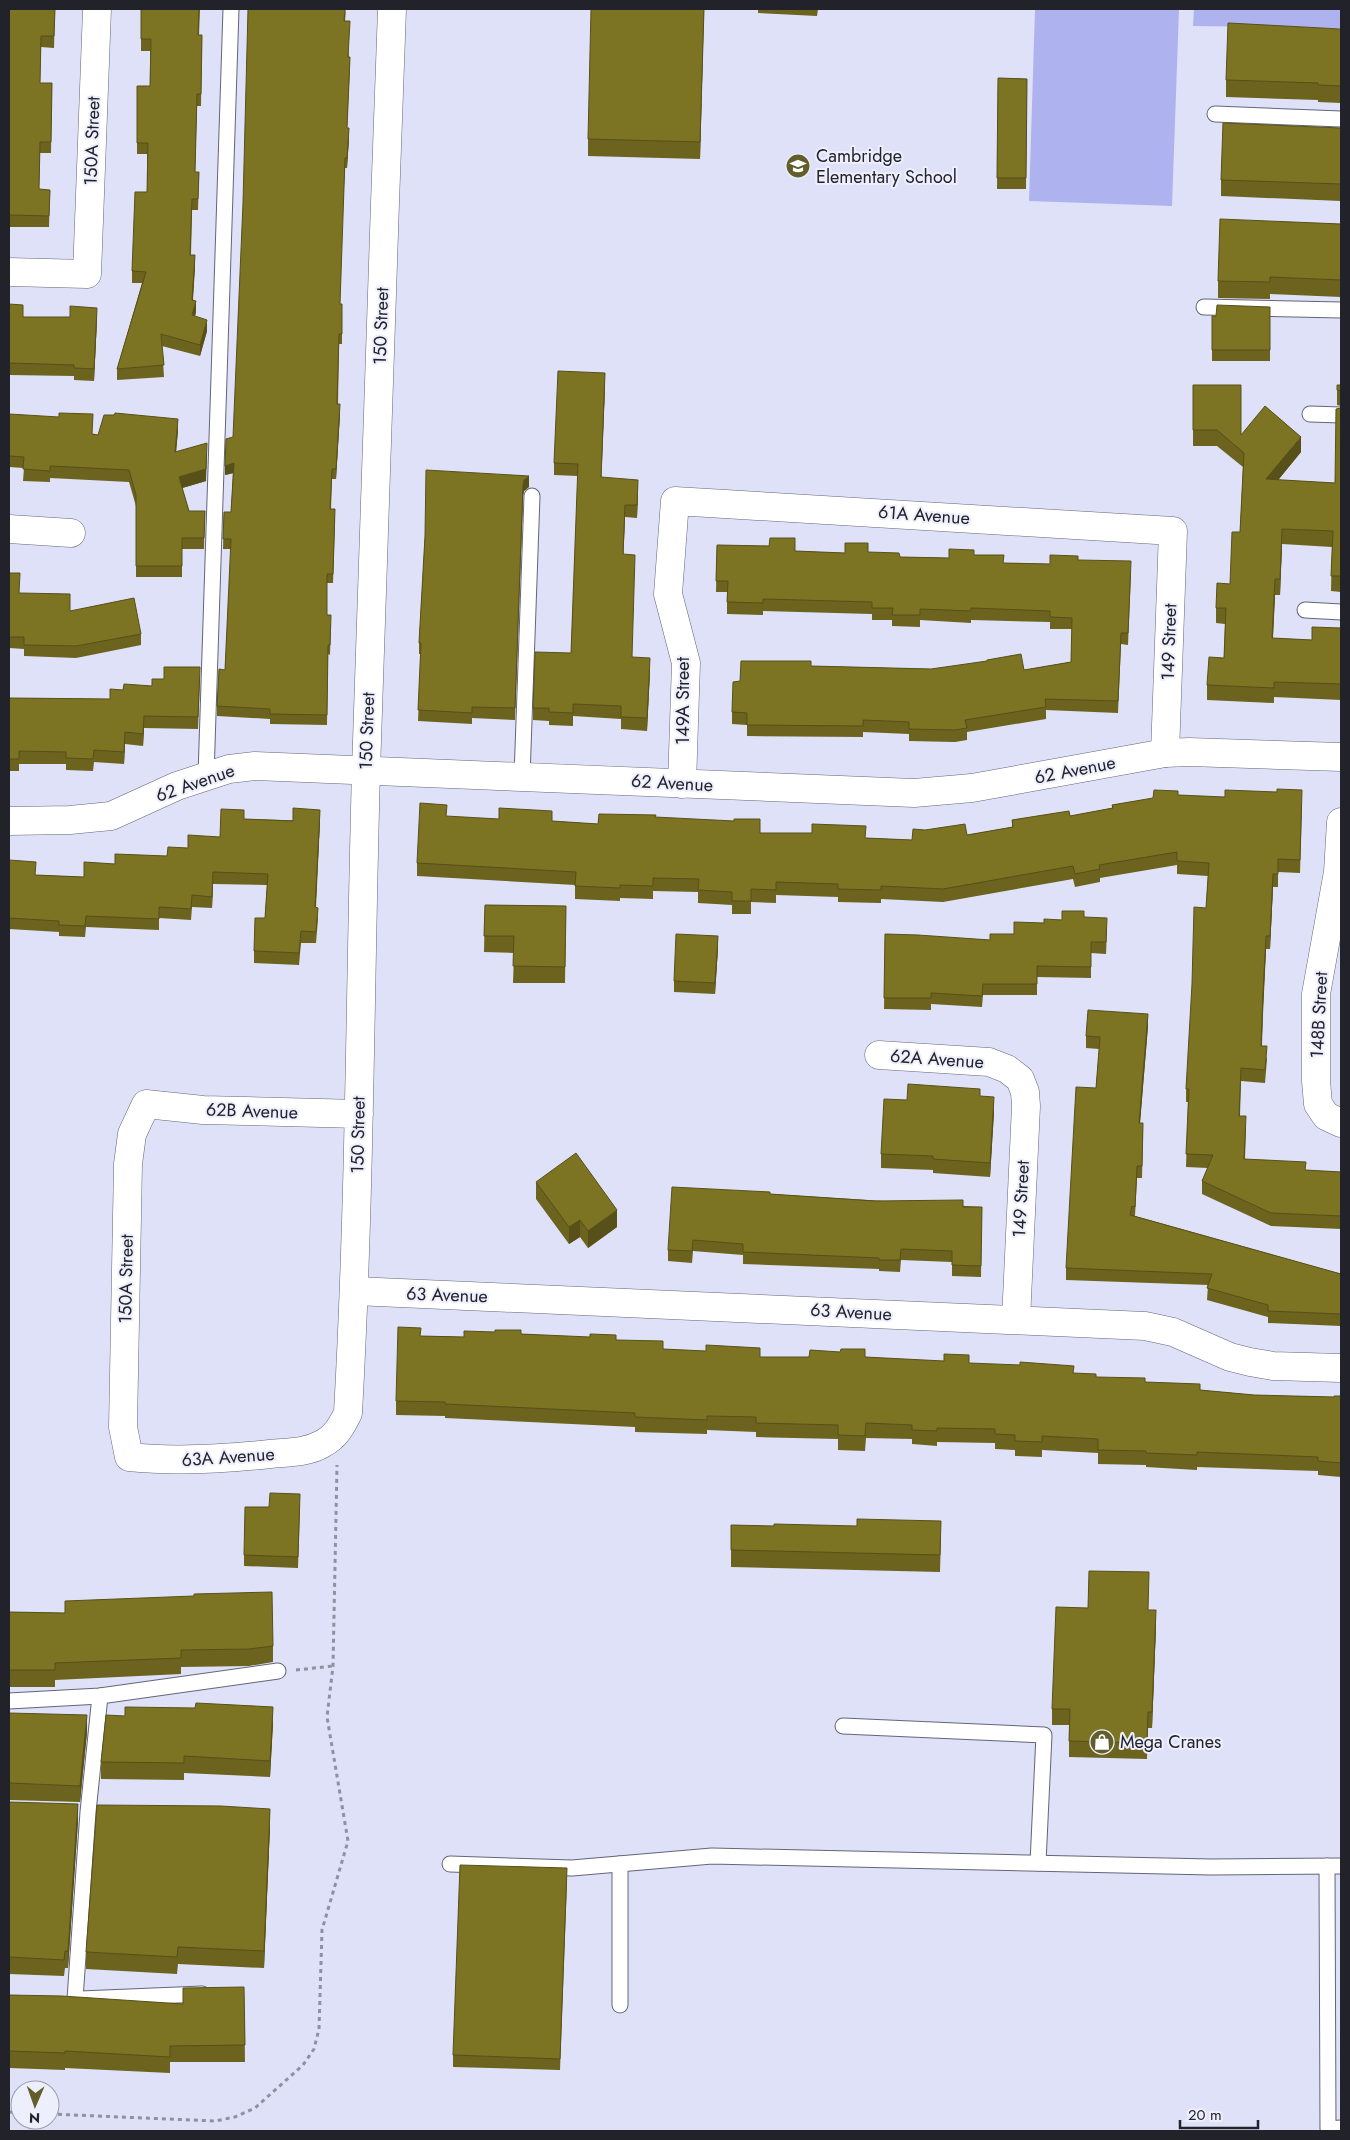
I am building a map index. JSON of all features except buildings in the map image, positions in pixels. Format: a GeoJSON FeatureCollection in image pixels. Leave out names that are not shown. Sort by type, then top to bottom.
{"type":"FeatureCollection","features":[{"type":"Feature","properties":{"kind":"street","name":"150A Street"},"geometry":{"type":"LineString","coordinates":[[9,272],[87,274],[97,9]]}},
{"type":"Feature","properties":{"kind":"street","name":"150 Street"},"geometry":{"type":"LineString","coordinates":[[331,1454],[348,1412],[355,1291],[366,770],[392,9]]}},
{"type":"Feature","properties":{"kind":"street","name":"61A Avenue"},"geometry":{"type":"LineString","coordinates":[[675,501],[1173,531]]}},
{"type":"Feature","properties":{"kind":"street","name":"149A Street"},"geometry":{"type":"LineString","coordinates":[[675,501],[668,594],[686,663],[682,784]]}},
{"type":"Feature","properties":{"kind":"street"},"geometry":{"type":"LineString","coordinates":[[9,529],[71,533]]}},
{"type":"Feature","properties":{"kind":"street","name":"149 Street"},"geometry":{"type":"LineString","coordinates":[[1165,753],[1173,531]]}},
{"type":"Feature","properties":{"kind":"street","name":"62 Avenue"},"geometry":{"type":"LineString","coordinates":[[9,821],[70,820],[111,816],[177,786],[229,769],[255,766],[914,793],[982,786],[1165,753],[1189,752],[1341,757]]}},
{"type":"Feature","properties":{"kind":"street","name":"148B Street"},"geometry":{"type":"LineString","coordinates":[[1334,1120],[1318,1104],[1316,1081],[1316,994],[1338,872],[1341,822]]}},
{"type":"Feature","properties":{"kind":"street","name":"62A Avenue"},"geometry":{"type":"LineString","coordinates":[[879,1055],[989,1062],[1007,1069],[1020,1079]]}},
{"type":"Feature","properties":{"kind":"street","name":"149 Street"},"geometry":{"type":"LineString","coordinates":[[1016,1320],[1026,1106],[1025,1092],[1020,1079]]}},
{"type":"Feature","properties":{"kind":"street","name":"150A Street"},"geometry":{"type":"LineString","coordinates":[[129,1457],[123,1427],[128,1164],[132,1134],[146,1104]]}},
{"type":"Feature","properties":{"kind":"street","name":"62B Avenue"},"geometry":{"type":"LineString","coordinates":[[146,1104],[203,1110],[359,1114]]}},
{"type":"Feature","properties":{"kind":"street","name":"63 Avenue"},"geometry":{"type":"LineString","coordinates":[[355,1291],[1145,1326],[1173,1332],[1230,1356],[1250,1362],[1273,1366],[1341,1368]]}},
{"type":"Feature","properties":{"kind":"street","name":"63A Avenue"},"geometry":{"type":"LineString","coordinates":[[129,1457],[164,1461],[244,1457],[309,1450],[331,1454]]}},
{"type":"Feature","properties":{"kind":"lane"},"geometry":{"type":"LineString","coordinates":[[206,776],[231,9]]}},
{"type":"Feature","properties":{"kind":"lane"},"geometry":{"type":"LineString","coordinates":[[1216,114],[1341,119]]}},
{"type":"Feature","properties":{"kind":"lane"},"geometry":{"type":"LineString","coordinates":[[1204,307],[1341,310]]}},
{"type":"Feature","properties":{"kind":"lane"},"geometry":{"type":"LineString","coordinates":[[1310,414],[1341,415]]}},
{"type":"Feature","properties":{"kind":"lane"},"geometry":{"type":"LineString","coordinates":[[522,777],[532,496]]}},
{"type":"Feature","properties":{"kind":"lane"},"geometry":{"type":"LineString","coordinates":[[1305,610],[1341,612]]}},
{"type":"Feature","properties":{"kind":"lane"},"geometry":{"type":"LineString","coordinates":[[9,1701],[100,1696],[278,1671]]}},
{"type":"Feature","properties":{"kind":"lane"},"geometry":{"type":"LineString","coordinates":[[75,1999],[83,1812],[100,1696]]}},
{"type":"Feature","properties":{"kind":"lane"},"geometry":{"type":"LineString","coordinates":[[843,1726],[1044,1735],[1038,1863]]}},
{"type":"Feature","properties":{"kind":"lane"},"geometry":{"type":"LineString","coordinates":[[83,1812],[107,1812]]}},
{"type":"Feature","properties":{"kind":"lane"},"geometry":{"type":"LineString","coordinates":[[450,1864],[572,1868],[712,1856],[1211,1867],[1334,1866],[1328,2129],[1341,2128]]}},
{"type":"Feature","properties":{"kind":"lane"},"geometry":{"type":"LineString","coordinates":[[620,1864],[620,2005]]}},
{"type":"Feature","properties":{"kind":"lane"},"geometry":{"type":"LineString","coordinates":[[56,1998],[218,1994]]}},
{"type":"Feature","properties":{"kind":"path"},"geometry":{"type":"LineString","coordinates":[[60,2114],[226,2120],[245,2114],[255,2108],[303,2065],[314,2049],[319,2029],[322,1930],[348,1841],[327,1717],[333,1666],[331,1454]]}},
{"type":"Feature","properties":{"kind":"path"},"geometry":{"type":"LineString","coordinates":[[278,1671],[333,1666]]}},
{"type":"Feature","properties":{"kind":"shaded area"},"geometry":{"type":"Polygon","coordinates":[[[1035,9],[1179,9],[1172,206],[1029,201],[1035,9]]]}},
{"type":"Feature","properties":{"kind":"shaded area"},"geometry":{"type":"Polygon","coordinates":[[[1194,9],[1341,9],[1341,28],[1193,26],[1194,9]]]}},
{"type":"Feature","properties":{"kind":"place","name":"Cambridge Elementary School"},"geometry":{"type":"Point","coordinates":[798,166]}},
{"type":"Feature","properties":{"kind":"place","name":"Mega Cranes"},"geometry":{"type":"Point","coordinates":[1102,1742]}}]}
